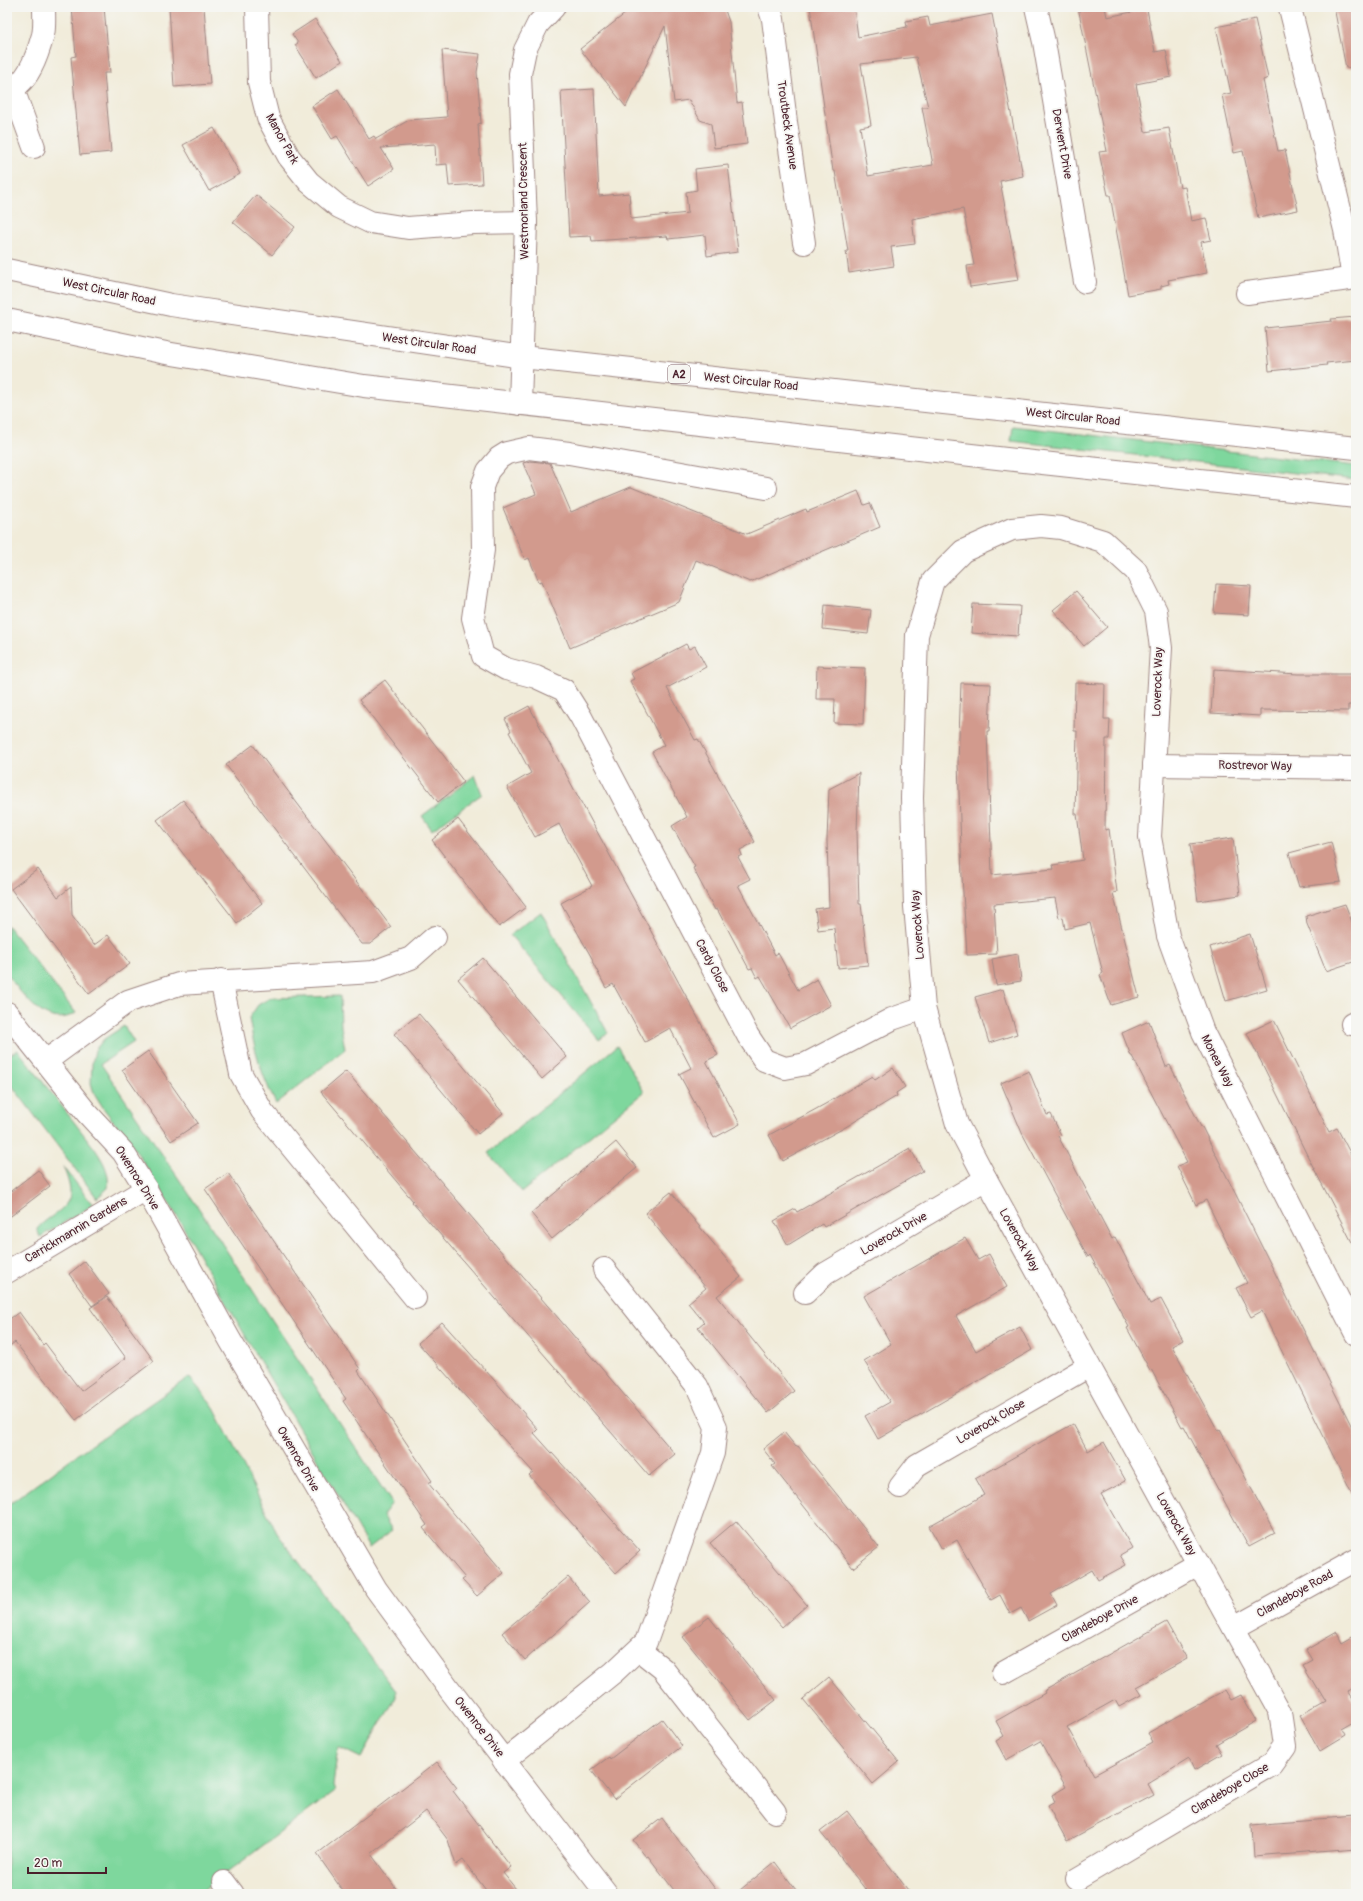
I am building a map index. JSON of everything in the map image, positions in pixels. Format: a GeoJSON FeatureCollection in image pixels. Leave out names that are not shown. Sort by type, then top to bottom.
{"type":"FeatureCollection","features":[{"type":"Feature","properties":{"kind":"main road"},"geometry":{"type":"LineString","coordinates":[[34,147],[10,89],[31,70],[43,34],[44,7]]}},
{"type":"Feature","properties":{"kind":"main road","name":"Manor Park"},"geometry":{"type":"LineString","coordinates":[[257,7],[259,82],[268,118],[289,157],[309,182],[339,207],[370,222],[408,228],[473,223],[526,222]]}},
{"type":"Feature","properties":{"kind":"main road","name":"Westmorland Crescent"},"geometry":{"type":"LineString","coordinates":[[520,404],[526,222],[520,74],[525,50],[531,37],[538,24],[554,7]]}},
{"type":"Feature","properties":{"kind":"main road","name":"Troutbeck Avenue"},"geometry":{"type":"LineString","coordinates":[[769,7],[774,19],[786,122],[804,243]]}},
{"type":"Feature","properties":{"kind":"main road","name":"Derwent Drive"},"geometry":{"type":"LineString","coordinates":[[1036,7],[1044,42],[1085,282]]}},
{"type":"Feature","properties":{"kind":"main road"},"geometry":{"type":"LineString","coordinates":[[1247,293],[1354,278],[1350,229],[1290,8]]}},
{"type":"Feature","properties":{"kind":"main road","name":"West Circular Road"},"geometry":{"type":"LineString","coordinates":[[7,270],[171,305],[522,357],[1356,448]]}},
{"type":"Feature","properties":{"kind":"main road"},"geometry":{"type":"LineString","coordinates":[[7,320],[166,353],[364,386],[985,457],[1356,497]]}},
{"type":"Feature","properties":{"kind":"main road","name":"Cardy Close"},"geometry":{"type":"LineString","coordinates":[[766,488],[529,448],[507,453],[499,458],[488,471],[482,488],[483,550],[473,618],[483,656],[506,669],[536,677],[564,690],[581,717],[745,1029],[764,1060],[785,1068],[806,1064],[892,1019],[924,1008]]}},
{"type":"Feature","properties":{"kind":"main road","name":"Loverock Way"},"geometry":{"type":"LineString","coordinates":[[1154,765],[1161,648],[1156,611],[1136,571],[1103,541],[1061,528],[1041,526],[1012,529],[963,551],[933,581],[917,635],[912,798],[915,906],[924,1008],[957,1124],[986,1180],[1234,1628]]}},
{"type":"Feature","properties":{"kind":"main road","name":"Rostrevor Way"},"geometry":{"type":"LineString","coordinates":[[1154,765],[1356,768]]}},
{"type":"Feature","properties":{"kind":"main road","name":"Monea Way"},"geometry":{"type":"LineString","coordinates":[[1154,765],[1150,837],[1168,936],[1203,1032],[1356,1334]]}},
{"type":"Feature","properties":{"kind":"main road"},"geometry":{"type":"LineString","coordinates":[[46,1061],[128,1001],[179,984],[221,980],[374,972],[411,958],[436,937]]}},
{"type":"Feature","properties":{"kind":"main road"},"geometry":{"type":"LineString","coordinates":[[221,980],[241,1074],[262,1111],[415,1298]]}},
{"type":"Feature","properties":{"kind":"main road","name":"Owenroe Drive"},"geometry":{"type":"LineString","coordinates":[[7,1013],[86,1112],[123,1152],[146,1189],[230,1340],[359,1564],[397,1620],[607,1894]]}},
{"type":"Feature","properties":{"kind":"main road","name":"Loverock Drive"},"geometry":{"type":"LineString","coordinates":[[805,1293],[825,1274],[986,1180]]}},
{"type":"Feature","properties":{"kind":"main road","name":"Carrickmannin Gardens"},"geometry":{"type":"LineString","coordinates":[[7,1272],[146,1189]]}},
{"type":"Feature","properties":{"kind":"main road"},"geometry":{"type":"LineString","coordinates":[[504,1761],[639,1650],[646,1642],[713,1453],[716,1427],[697,1386],[604,1269]]}},
{"type":"Feature","properties":{"kind":"main road","name":"Loverock Close"},"geometry":{"type":"LineString","coordinates":[[900,1487],[916,1465],[1090,1366]]}},
{"type":"Feature","properties":{"kind":"main road","name":"Clandeboye Road"},"geometry":{"type":"LineString","coordinates":[[1234,1628],[1356,1560]]}},
{"type":"Feature","properties":{"kind":"main road","name":"Clandeboye Drive"},"geometry":{"type":"LineString","coordinates":[[1002,1673],[1198,1564]]}},
{"type":"Feature","properties":{"kind":"main road","name":"Clandeboye Close"},"geometry":{"type":"LineString","coordinates":[[1077,1879],[1272,1764],[1285,1746],[1280,1712],[1234,1628]]}},
{"type":"Feature","properties":{"kind":"main road"},"geometry":{"type":"LineString","coordinates":[[639,1650],[664,1669],[775,1812]]}},
{"type":"Feature","properties":{"kind":"green space"},"geometry":{"type":"Polygon","coordinates":[[[1013,426],[1356,466],[1356,480],[1011,441],[1013,426]]]}},
{"type":"Feature","properties":{"kind":"green space"},"geometry":{"type":"Polygon","coordinates":[[[475,775],[482,794],[432,830],[422,816],[475,775]]]}},
{"type":"Feature","properties":{"kind":"green space"},"geometry":{"type":"Polygon","coordinates":[[[541,912],[608,1033],[599,1040],[510,935],[541,912]]]}},
{"type":"Feature","properties":{"kind":"green space"},"geometry":{"type":"Polygon","coordinates":[[[7,925],[76,1013],[67,1017],[51,1017],[37,1009],[19,990],[7,972],[7,925]]]}},
{"type":"Feature","properties":{"kind":"green space"},"geometry":{"type":"Polygon","coordinates":[[[340,996],[341,1026],[345,1049],[276,1104],[259,1062],[249,1018],[258,1005],[270,998],[340,996]]]}},
{"type":"Feature","properties":{"kind":"green space"},"geometry":{"type":"Polygon","coordinates":[[[124,1026],[134,1042],[101,1064],[204,1216],[392,1503],[383,1515],[392,1530],[369,1548],[174,1211],[136,1151],[104,1109],[94,1093],[91,1083],[92,1064],[95,1050],[104,1039],[124,1026]]]}},
{"type":"Feature","properties":{"kind":"green space"},"geometry":{"type":"Polygon","coordinates":[[[617,1046],[644,1092],[522,1192],[488,1153],[617,1046]]]}},
{"type":"Feature","properties":{"kind":"green space"},"geometry":{"type":"Polygon","coordinates":[[[18,1050],[95,1149],[103,1162],[108,1177],[108,1188],[97,1198],[7,1079],[7,1056],[18,1050]]]}},
{"type":"Feature","properties":{"kind":"green space"},"geometry":{"type":"Polygon","coordinates":[[[63,1166],[93,1205],[40,1237],[37,1229],[41,1224],[58,1212],[70,1197],[69,1184],[63,1166]]]}},
{"type":"Feature","properties":{"kind":"green space"},"geometry":{"type":"Polygon","coordinates":[[[189,1377],[212,1404],[277,1533],[396,1691],[396,1697],[361,1758],[338,1747],[333,1785],[335,1791],[199,1894],[7,1894],[7,1506],[72,1458],[189,1377]]]}},
{"type":"Feature","properties":{"kind":"building"},"geometry":{"type":"Polygon","coordinates":[[[72,7],[104,7],[110,73],[104,73],[111,152],[80,155],[71,57],[76,56],[72,7]]]}},
{"type":"Feature","properties":{"kind":"building"},"geometry":{"type":"Polygon","coordinates":[[[169,7],[204,7],[210,84],[174,87],[169,7]]]}},
{"type":"Feature","properties":{"kind":"building"},"geometry":{"type":"Polygon","coordinates":[[[644,7],[724,7],[729,22],[737,103],[742,102],[747,144],[714,148],[711,124],[700,120],[689,100],[674,102],[665,26],[626,107],[580,49],[626,13],[644,7]]]}},
{"type":"Feature","properties":{"kind":"building"},"geometry":{"type":"Polygon","coordinates":[[[810,7],[854,7],[858,37],[907,27],[906,21],[928,17],[930,26],[992,14],[1023,176],[1000,181],[1019,280],[970,287],[967,266],[974,265],[963,209],[912,219],[915,244],[891,247],[894,266],[849,273],[846,251],[848,251],[835,171],[833,171],[810,7]],[[916,57],[861,64],[871,125],[860,127],[868,176],[933,165],[922,107],[928,107],[916,57]]]}},
{"type":"Feature","properties":{"kind":"building"},"geometry":{"type":"Polygon","coordinates":[[[1078,7],[1105,7],[1107,17],[1147,9],[1155,52],[1166,50],[1171,77],[1136,84],[1145,132],[1169,128],[1180,188],[1185,187],[1191,221],[1206,218],[1211,240],[1201,242],[1207,273],[1168,280],[1169,284],[1161,286],[1161,289],[1128,295],[1110,195],[1108,195],[1099,152],[1107,151],[1078,7]]]}},
{"type":"Feature","properties":{"kind":"building"},"geometry":{"type":"Polygon","coordinates":[[[1334,7],[1356,7],[1356,67],[1346,68],[1334,7]]]}},
{"type":"Feature","properties":{"kind":"building"},"geometry":{"type":"Polygon","coordinates":[[[315,19],[342,61],[316,78],[295,45],[298,43],[292,34],[315,19]]]}},
{"type":"Feature","properties":{"kind":"building"},"geometry":{"type":"Polygon","coordinates":[[[1255,19],[1268,78],[1263,80],[1278,151],[1285,150],[1298,210],[1258,218],[1243,151],[1234,153],[1222,95],[1231,93],[1216,27],[1255,19]]]}},
{"type":"Feature","properties":{"kind":"building"},"geometry":{"type":"Polygon","coordinates":[[[442,50],[480,54],[477,72],[481,123],[478,124],[482,184],[449,186],[447,164],[436,165],[435,144],[381,148],[394,169],[368,186],[337,136],[332,139],[312,106],[338,89],[369,139],[374,136],[376,139],[409,120],[447,117],[442,50]]]}},
{"type":"Feature","properties":{"kind":"building"},"geometry":{"type":"Polygon","coordinates":[[[594,89],[599,196],[629,193],[631,219],[688,213],[686,192],[697,190],[695,169],[728,165],[738,252],[707,256],[705,235],[668,239],[667,236],[592,241],[591,236],[569,237],[561,91],[594,89]]]}},
{"type":"Feature","properties":{"kind":"building"},"geometry":{"type":"Polygon","coordinates":[[[214,128],[240,174],[209,191],[183,145],[214,128]]]}},
{"type":"Feature","properties":{"kind":"building"},"geometry":{"type":"Polygon","coordinates":[[[256,195],[295,227],[272,255],[233,222],[256,195]]]}},
{"type":"Feature","properties":{"kind":"building"},"geometry":{"type":"Polygon","coordinates":[[[1356,317],[1356,360],[1326,363],[1327,365],[1269,371],[1265,328],[1356,317]]]}},
{"type":"Feature","properties":{"kind":"building"},"geometry":{"type":"Polygon","coordinates":[[[530,461],[550,463],[571,512],[631,487],[747,534],[806,509],[807,512],[858,491],[864,505],[870,503],[880,527],[750,582],[696,560],[679,602],[570,648],[542,581],[539,582],[529,558],[525,560],[503,508],[536,494],[523,463],[530,461]]]}},
{"type":"Feature","properties":{"kind":"building"},"geometry":{"type":"Polygon","coordinates":[[[1216,584],[1251,586],[1249,615],[1214,613],[1216,584]]]}},
{"type":"Feature","properties":{"kind":"building"},"geometry":{"type":"Polygon","coordinates":[[[1076,591],[1107,627],[1084,646],[1053,610],[1076,591]]]}},
{"type":"Feature","properties":{"kind":"building"},"geometry":{"type":"Polygon","coordinates":[[[973,604],[1020,606],[1018,636],[971,633],[973,604]]]}},
{"type":"Feature","properties":{"kind":"building"},"geometry":{"type":"Polygon","coordinates":[[[825,605],[871,610],[868,634],[823,629],[825,605]]]}},
{"type":"Feature","properties":{"kind":"building"},"geometry":{"type":"Polygon","coordinates":[[[686,644],[689,649],[695,646],[706,667],[667,688],[695,740],[698,739],[755,842],[740,850],[742,855],[738,857],[750,879],[738,885],[775,955],[778,953],[798,990],[817,979],[831,1005],[790,1028],[760,976],[757,978],[752,968],[749,969],[717,909],[715,910],[693,868],[695,867],[672,826],[687,817],[652,752],[664,745],[630,681],[634,679],[631,673],[686,644]]]}},
{"type":"Feature","properties":{"kind":"building"},"geometry":{"type":"Polygon","coordinates":[[[817,666],[865,668],[863,724],[834,723],[835,699],[816,699],[817,666]]]}},
{"type":"Feature","properties":{"kind":"building"},"geometry":{"type":"Polygon","coordinates":[[[1214,669],[1298,674],[1356,674],[1356,705],[1348,705],[1348,711],[1260,710],[1260,716],[1211,713],[1214,669]]]}},
{"type":"Feature","properties":{"kind":"building"},"geometry":{"type":"Polygon","coordinates":[[[385,680],[464,782],[438,802],[359,700],[385,680]]]}},
{"type":"Feature","properties":{"kind":"building"},"geometry":{"type":"Polygon","coordinates":[[[961,683],[991,684],[989,731],[987,731],[992,875],[1054,869],[1053,865],[1083,860],[1077,814],[1075,814],[1077,731],[1074,731],[1075,683],[1105,684],[1104,719],[1110,719],[1109,739],[1106,739],[1105,830],[1109,829],[1117,892],[1113,893],[1139,997],[1111,1005],[1100,975],[1103,973],[1090,923],[1065,929],[1063,917],[1059,918],[1055,898],[994,904],[997,954],[967,955],[962,877],[958,763],[961,683]]]}},
{"type":"Feature","properties":{"kind":"building"},"geometry":{"type":"Polygon","coordinates":[[[529,706],[718,1055],[706,1061],[740,1124],[714,1138],[679,1074],[691,1068],[670,1028],[645,1042],[613,984],[606,988],[592,961],[593,960],[561,903],[592,886],[559,824],[535,837],[507,787],[531,773],[509,732],[511,731],[505,719],[529,706]]]}},
{"type":"Feature","properties":{"kind":"building"},"geometry":{"type":"Polygon","coordinates":[[[253,745],[391,927],[370,944],[362,944],[226,765],[253,745]]]}},
{"type":"Feature","properties":{"kind":"building"},"geometry":{"type":"Polygon","coordinates":[[[859,773],[857,832],[859,904],[861,904],[868,965],[838,968],[834,928],[818,930],[815,909],[829,907],[827,840],[829,789],[859,773]]]}},
{"type":"Feature","properties":{"kind":"building"},"geometry":{"type":"Polygon","coordinates":[[[183,800],[262,903],[237,923],[157,820],[183,800]]]}},
{"type":"Feature","properties":{"kind":"building"},"geometry":{"type":"Polygon","coordinates":[[[458,819],[526,907],[499,927],[432,840],[458,819]]]}},
{"type":"Feature","properties":{"kind":"building"},"geometry":{"type":"Polygon","coordinates":[[[1233,838],[1240,895],[1198,901],[1190,844],[1233,838]]]}},
{"type":"Feature","properties":{"kind":"building"},"geometry":{"type":"Polygon","coordinates":[[[1331,842],[1341,882],[1299,887],[1289,853],[1331,842]]]}},
{"type":"Feature","properties":{"kind":"building"},"geometry":{"type":"Polygon","coordinates":[[[38,869],[58,897],[71,887],[72,915],[94,945],[108,935],[130,964],[89,994],[11,889],[38,869]]]}},
{"type":"Feature","properties":{"kind":"building"},"geometry":{"type":"Polygon","coordinates":[[[1345,904],[1356,932],[1356,961],[1326,971],[1307,924],[1306,916],[1345,904]]]}},
{"type":"Feature","properties":{"kind":"building"},"geometry":{"type":"Polygon","coordinates":[[[1250,934],[1267,989],[1226,1001],[1210,947],[1250,934]]]}},
{"type":"Feature","properties":{"kind":"building"},"geometry":{"type":"Polygon","coordinates":[[[1018,954],[1021,981],[996,985],[992,959],[1018,954]]]}},
{"type":"Feature","properties":{"kind":"building"},"geometry":{"type":"Polygon","coordinates":[[[483,958],[567,1057],[542,1079],[458,979],[483,958]]]}},
{"type":"Feature","properties":{"kind":"building"},"geometry":{"type":"Polygon","coordinates":[[[1003,989],[1017,1034],[989,1043],[975,997],[1003,989]]]}},
{"type":"Feature","properties":{"kind":"building"},"geometry":{"type":"Polygon","coordinates":[[[419,1014],[503,1113],[478,1134],[394,1034],[419,1014]]]}},
{"type":"Feature","properties":{"kind":"building"},"geometry":{"type":"Polygon","coordinates":[[[1274,1020],[1329,1132],[1337,1128],[1356,1164],[1356,1250],[1247,1033],[1274,1020]]]}},
{"type":"Feature","properties":{"kind":"building"},"geometry":{"type":"Polygon","coordinates":[[[1149,1021],[1166,1067],[1170,1065],[1356,1435],[1356,1502],[1262,1311],[1251,1317],[1236,1288],[1247,1283],[1206,1200],[1196,1205],[1177,1166],[1187,1162],[1131,1056],[1122,1033],[1149,1021]]]}},
{"type":"Feature","properties":{"kind":"building"},"geometry":{"type":"Polygon","coordinates":[[[148,1051],[198,1123],[171,1141],[122,1070],[148,1051]]]}},
{"type":"Feature","properties":{"kind":"building"},"geometry":{"type":"Polygon","coordinates":[[[893,1068],[905,1087],[896,1093],[897,1096],[844,1128],[783,1161],[769,1135],[872,1076],[875,1080],[893,1068]]]}},
{"type":"Feature","properties":{"kind":"building"},"geometry":{"type":"Polygon","coordinates":[[[346,1071],[675,1454],[649,1476],[412,1202],[413,1201],[321,1092],[346,1071]]]}},
{"type":"Feature","properties":{"kind":"building"},"geometry":{"type":"Polygon","coordinates":[[[1029,1071],[1047,1115],[1051,1114],[1061,1135],[1058,1136],[1112,1239],[1115,1237],[1150,1304],[1161,1299],[1183,1340],[1172,1346],[1218,1431],[1220,1430],[1275,1533],[1249,1547],[1184,1426],[1182,1427],[1127,1328],[1129,1327],[1090,1255],[1088,1257],[1022,1133],[1001,1083],[1029,1071]]]}},
{"type":"Feature","properties":{"kind":"building"},"geometry":{"type":"Polygon","coordinates":[[[616,1142],[637,1168],[552,1239],[531,1213],[616,1142]]]}},
{"type":"Feature","properties":{"kind":"building"},"geometry":{"type":"Polygon","coordinates":[[[910,1148],[923,1171],[824,1227],[822,1224],[788,1245],[774,1221],[795,1209],[797,1212],[910,1148]]]}},
{"type":"Feature","properties":{"kind":"building"},"geometry":{"type":"Polygon","coordinates":[[[38,1170],[50,1186],[7,1219],[7,1194],[38,1170]]]}},
{"type":"Feature","properties":{"kind":"building"},"geometry":{"type":"Polygon","coordinates":[[[228,1173],[360,1369],[358,1371],[432,1481],[428,1483],[504,1573],[477,1596],[462,1580],[465,1578],[423,1528],[427,1525],[343,1401],[346,1399],[205,1189],[228,1173]]]}},
{"type":"Feature","properties":{"kind":"building"},"geometry":{"type":"Polygon","coordinates":[[[671,1192],[741,1277],[717,1296],[794,1391],[768,1413],[698,1327],[704,1322],[688,1303],[706,1288],[645,1213],[671,1192]]]}},
{"type":"Feature","properties":{"kind":"building"},"geometry":{"type":"Polygon","coordinates":[[[965,1238],[978,1260],[989,1254],[1007,1287],[956,1316],[976,1351],[1020,1327],[1032,1350],[878,1439],[865,1416],[890,1402],[864,1361],[891,1344],[864,1296],[965,1238]]]}},
{"type":"Feature","properties":{"kind":"building"},"geometry":{"type":"Polygon","coordinates":[[[85,1261],[109,1294],[92,1306],[69,1274],[85,1261]]]}},
{"type":"Feature","properties":{"kind":"building"},"geometry":{"type":"Polygon","coordinates":[[[107,1297],[154,1361],[76,1420],[15,1342],[7,1348],[7,1321],[19,1312],[43,1345],[45,1343],[81,1391],[126,1358],[90,1308],[107,1297]]]}},
{"type":"Feature","properties":{"kind":"building"},"geometry":{"type":"Polygon","coordinates":[[[442,1322],[538,1429],[534,1433],[640,1551],[616,1573],[529,1475],[533,1472],[418,1343],[442,1322]]]}},
{"type":"Feature","properties":{"kind":"building"},"geometry":{"type":"Polygon","coordinates":[[[1073,1424],[1088,1451],[1104,1442],[1126,1481],[1101,1494],[1132,1548],[1120,1555],[1126,1565],[1098,1580],[1092,1570],[1051,1594],[1057,1605],[1028,1621],[1021,1608],[1010,1614],[1000,1595],[991,1600],[957,1540],[942,1549],[929,1526],[984,1495],[975,1479],[1073,1424]]]}},
{"type":"Feature","properties":{"kind":"building"},"geometry":{"type":"Polygon","coordinates":[[[784,1432],[796,1447],[798,1446],[879,1547],[853,1568],[772,1466],[775,1464],[763,1449],[784,1432]]]}},
{"type":"Feature","properties":{"kind":"building"},"geometry":{"type":"Polygon","coordinates":[[[736,1521],[807,1605],[782,1627],[710,1543],[736,1521]]]}},
{"type":"Feature","properties":{"kind":"building"},"geometry":{"type":"Polygon","coordinates":[[[568,1577],[590,1602],[525,1660],[502,1633],[568,1577]]]}},
{"type":"Feature","properties":{"kind":"building"},"geometry":{"type":"Polygon","coordinates":[[[709,1617],[776,1700],[750,1720],[683,1637],[709,1617]]]}},
{"type":"Feature","properties":{"kind":"building"},"geometry":{"type":"Polygon","coordinates":[[[1166,1622],[1187,1659],[1136,1687],[1141,1695],[1119,1707],[1115,1700],[1067,1727],[1094,1775],[1153,1743],[1148,1733],[1225,1690],[1231,1700],[1241,1695],[1256,1721],[1216,1744],[1222,1754],[1194,1770],[1189,1759],[1148,1784],[1154,1795],[1067,1841],[1048,1806],[1055,1802],[1052,1795],[1066,1787],[1040,1741],[1006,1760],[996,1741],[1004,1736],[996,1721],[1045,1693],[1044,1691],[1166,1622]]]}},
{"type":"Feature","properties":{"kind":"building"},"geometry":{"type":"Polygon","coordinates":[[[1337,1632],[1342,1642],[1356,1634],[1356,1688],[1348,1692],[1356,1705],[1356,1722],[1342,1730],[1345,1736],[1320,1751],[1300,1716],[1325,1702],[1303,1665],[1312,1660],[1306,1650],[1337,1632]]]}},
{"type":"Feature","properties":{"kind":"building"},"geometry":{"type":"Polygon","coordinates":[[[829,1677],[899,1762],[873,1784],[803,1699],[829,1677]]]}},
{"type":"Feature","properties":{"kind":"building"},"geometry":{"type":"Polygon","coordinates":[[[662,1719],[682,1746],[614,1799],[591,1770],[609,1757],[610,1759],[662,1719]]]}},
{"type":"Feature","properties":{"kind":"building"},"geometry":{"type":"Polygon","coordinates":[[[437,1762],[457,1788],[453,1791],[511,1867],[503,1873],[520,1894],[489,1894],[463,1860],[456,1865],[448,1840],[426,1811],[371,1854],[400,1894],[345,1894],[317,1854],[437,1762]]]}},
{"type":"Feature","properties":{"kind":"building"},"geometry":{"type":"Polygon","coordinates":[[[847,1811],[911,1894],[869,1894],[820,1832],[847,1811]]]}},
{"type":"Feature","properties":{"kind":"building"},"geometry":{"type":"Polygon","coordinates":[[[1356,1817],[1356,1849],[1253,1857],[1251,1825],[1356,1817]]]}},
{"type":"Feature","properties":{"kind":"building"},"geometry":{"type":"Polygon","coordinates":[[[662,1818],[719,1894],[677,1894],[648,1856],[646,1857],[633,1840],[662,1818]]]}},
{"type":"Feature","properties":{"kind":"building"},"geometry":{"type":"Polygon","coordinates":[[[775,1862],[799,1894],[735,1894],[775,1862]]]}}]}
